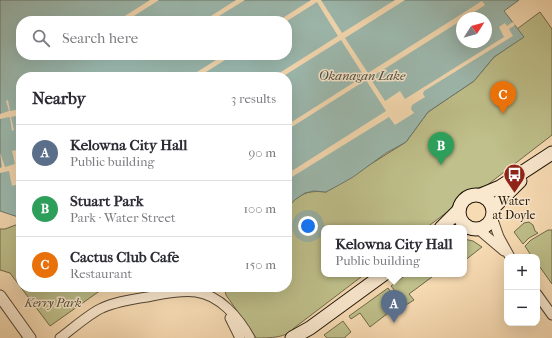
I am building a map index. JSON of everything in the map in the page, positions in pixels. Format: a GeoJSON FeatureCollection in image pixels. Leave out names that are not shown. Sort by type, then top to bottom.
{"type":"FeatureCollection","features":[{"type":"Feature","properties":{"kind":"main road"},"geometry":{"type":"LineString","coordinates":[[467,225],[461,220],[459,210],[460,205],[466,198],[480,195],[500,187],[548,156]]}},
{"type":"Feature","properties":{"kind":"main road"},"geometry":{"type":"LineString","coordinates":[[470,228],[487,225],[493,213],[548,156]]}},
{"type":"Feature","properties":{"kind":"main road"},"geometry":{"type":"LineString","coordinates":[[480,195],[489,200],[493,213]]}},
{"type":"Feature","properties":{"kind":"main road"},"geometry":{"type":"LineString","coordinates":[[444,225],[459,210]]}},
{"type":"Feature","properties":{"kind":"main road"},"geometry":{"type":"LineString","coordinates":[[292,338],[310,328],[380,277]]}},
{"type":"Feature","properties":{"kind":"main road"},"geometry":{"type":"LineString","coordinates":[[300,338],[310,328]]}},
{"type":"Feature","properties":{"kind":"street"},"geometry":{"type":"LineString","coordinates":[[493,213],[499,237],[508,254]]}},
{"type":"Feature","properties":{"kind":"street"},"geometry":{"type":"LineString","coordinates":[[470,228],[507,254]]}},
{"type":"Feature","properties":{"kind":"street"},"geometry":{"type":"LineString","coordinates":[[60,338],[103,308],[139,298],[182,292],[196,292],[208,295],[231,311],[250,338]]}},
{"type":"Feature","properties":{"kind":"street"},"geometry":{"type":"LineString","coordinates":[[0,296],[30,338]]}},
{"type":"Feature","properties":{"kind":"street"},"geometry":{"type":"LineString","coordinates":[[540,298],[552,315]]}},
{"type":"Feature","properties":{"kind":"street"},"geometry":{"type":"LineString","coordinates":[[224,306],[240,338]]}},
{"type":"Feature","properties":{"kind":"green space"},"geometry":{"type":"Polygon","coordinates":[[[540,12],[552,29],[552,135],[486,186],[464,191],[458,196],[451,209],[430,225],[321,225],[321,277],[361,277],[287,334],[283,336],[256,338],[225,292],[292,292],[292,202],[307,193],[326,192],[406,142],[428,112],[474,81],[494,57],[523,37],[517,29],[540,12]]]}},
{"type":"Feature","properties":{"kind":"green space"},"geometry":{"type":"Polygon","coordinates":[[[529,222],[538,233],[529,238],[523,244],[514,232],[524,223],[529,222]]]}},
{"type":"Feature","properties":{"kind":"green space","name":"Kerry Park"},"geometry":{"type":"Polygon","coordinates":[[[16,225],[16,281],[10,273],[0,270],[0,229],[5,229],[16,225]]]}},
{"type":"Feature","properties":{"kind":"green space"},"geometry":{"type":"Polygon","coordinates":[[[548,230],[552,230],[552,284],[540,267],[540,254],[530,254],[525,246],[531,240],[548,230]]]}},
{"type":"Feature","properties":{"kind":"green space"},"geometry":{"type":"Polygon","coordinates":[[[467,240],[473,241],[482,247],[467,259],[467,240]]]}},
{"type":"Feature","properties":{"kind":"green space"},"geometry":{"type":"Polygon","coordinates":[[[403,277],[432,277],[409,294],[414,300],[406,305],[391,286],[403,277]]]}},
{"type":"Feature","properties":{"kind":"green space"},"geometry":{"type":"Polygon","coordinates":[[[388,288],[401,307],[390,315],[388,313],[370,327],[360,313],[351,319],[349,316],[388,288]]]}},
{"type":"Feature","properties":{"kind":"green space","name":"Kerry Park"},"geometry":{"type":"Polygon","coordinates":[[[24,292],[98,292],[50,326],[24,292]]]}},
{"type":"Feature","properties":{"kind":"green space"},"geometry":{"type":"Polygon","coordinates":[[[343,321],[351,332],[345,338],[327,338],[324,335],[343,321]]]}},
{"type":"Feature","properties":{"kind":"water","name":"Okanagan Lake"},"geometry":{"type":"Polygon","coordinates":[[[0,0],[519,0],[504,11],[524,37],[494,57],[474,81],[428,112],[406,142],[386,153],[353,177],[326,192],[314,191],[305,193],[292,203],[292,72],[16,72],[16,216],[0,211],[0,0]]]}},
{"type":"Feature","properties":{"kind":"pier"},"geometry":{"type":"Polygon","coordinates":[[[150,0],[159,0],[134,16],[125,16],[150,0]]]}},
{"type":"Feature","properties":{"kind":"pier"},"geometry":{"type":"Polygon","coordinates":[[[236,0],[245,0],[219,16],[211,16],[236,0]]]}},
{"type":"Feature","properties":{"kind":"pier"},"geometry":{"type":"Polygon","coordinates":[[[311,0],[321,0],[342,33],[395,0],[405,0],[345,38],[368,73],[456,17],[456,24],[370,78],[385,101],[400,91],[405,99],[486,48],[492,48],[492,45],[504,37],[499,27],[505,23],[507,26],[513,22],[515,25],[509,29],[513,36],[424,91],[423,94],[425,97],[412,105],[411,109],[414,113],[395,125],[389,117],[292,177],[292,171],[386,111],[366,80],[292,127],[292,122],[364,76],[341,40],[290,72],[281,72],[338,36],[317,2],[292,18],[292,16],[286,16],[311,0]]]}},
{"type":"Feature","properties":{"kind":"pier"},"geometry":{"type":"Polygon","coordinates":[[[482,1],[485,5],[474,12],[465,12],[482,1]]]}},
{"type":"Feature","properties":{"kind":"pier"},"geometry":{"type":"Polygon","coordinates":[[[216,60],[225,60],[206,72],[197,72],[216,60]]]}},
{"type":"Feature","properties":{"kind":"pier"},"geometry":{"type":"Polygon","coordinates":[[[8,100],[10,111],[16,110],[16,116],[11,117],[14,130],[12,131],[9,117],[0,119],[0,114],[9,111],[6,101],[8,100]]]}},
{"type":"Feature","properties":{"kind":"pier"},"geometry":{"type":"Polygon","coordinates":[[[16,150],[16,185],[12,186],[9,171],[0,173],[0,168],[2,167],[0,153],[5,167],[15,164],[12,151],[16,150]]]}},
{"type":"Feature","properties":{"kind":"place","name":"Cactus Club Cafe"},"geometry":{"type":"Point","coordinates":[503,114]}},
{"type":"Feature","properties":{"kind":"place","name":"Stuart Park"},"geometry":{"type":"Point","coordinates":[441,165]}},
{"type":"Feature","properties":{"kind":"place","name":"Water at Doyle"},"geometry":{"type":"Point","coordinates":[514,194]}},
{"type":"Feature","properties":{"kind":"place","name":"Kelowna City Hall"},"geometry":{"type":"Point","coordinates":[394,323]}}]}
